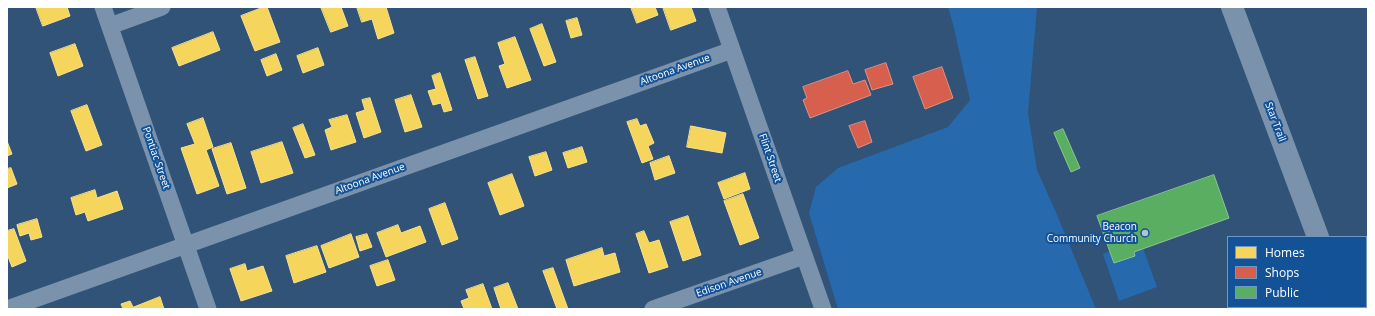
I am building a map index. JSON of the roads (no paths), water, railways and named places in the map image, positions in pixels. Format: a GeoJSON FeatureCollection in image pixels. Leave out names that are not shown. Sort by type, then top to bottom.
{"type":"FeatureCollection","features":[{"type":"Feature","properties":{"kind":"street","name":"Pontiac Street"},"geometry":{"type":"LineString","coordinates":[[103,7],[208,309]]}},
{"type":"Feature","properties":{"kind":"street"},"geometry":{"type":"LineString","coordinates":[[110,26],[162,7]]}},
{"type":"Feature","properties":{"kind":"street","name":"Flint Street"},"geometry":{"type":"LineString","coordinates":[[717,7],[823,309]]}},
{"type":"Feature","properties":{"kind":"street","name":"Star Trail"},"geometry":{"type":"LineString","coordinates":[[1232,7],[1318,236]]}},
{"type":"Feature","properties":{"kind":"street","name":"Altoona Avenue"},"geometry":{"type":"LineString","coordinates":[[8,309],[732,50]]}},
{"type":"Feature","properties":{"kind":"street","name":"Edison Avenue"},"geometry":{"type":"LineString","coordinates":[[654,309],[804,256]]}},
{"type":"Feature","properties":{"kind":"place","name":"Beacon Community Church"},"geometry":{"type":"Point","coordinates":[1145,233]}}]}
